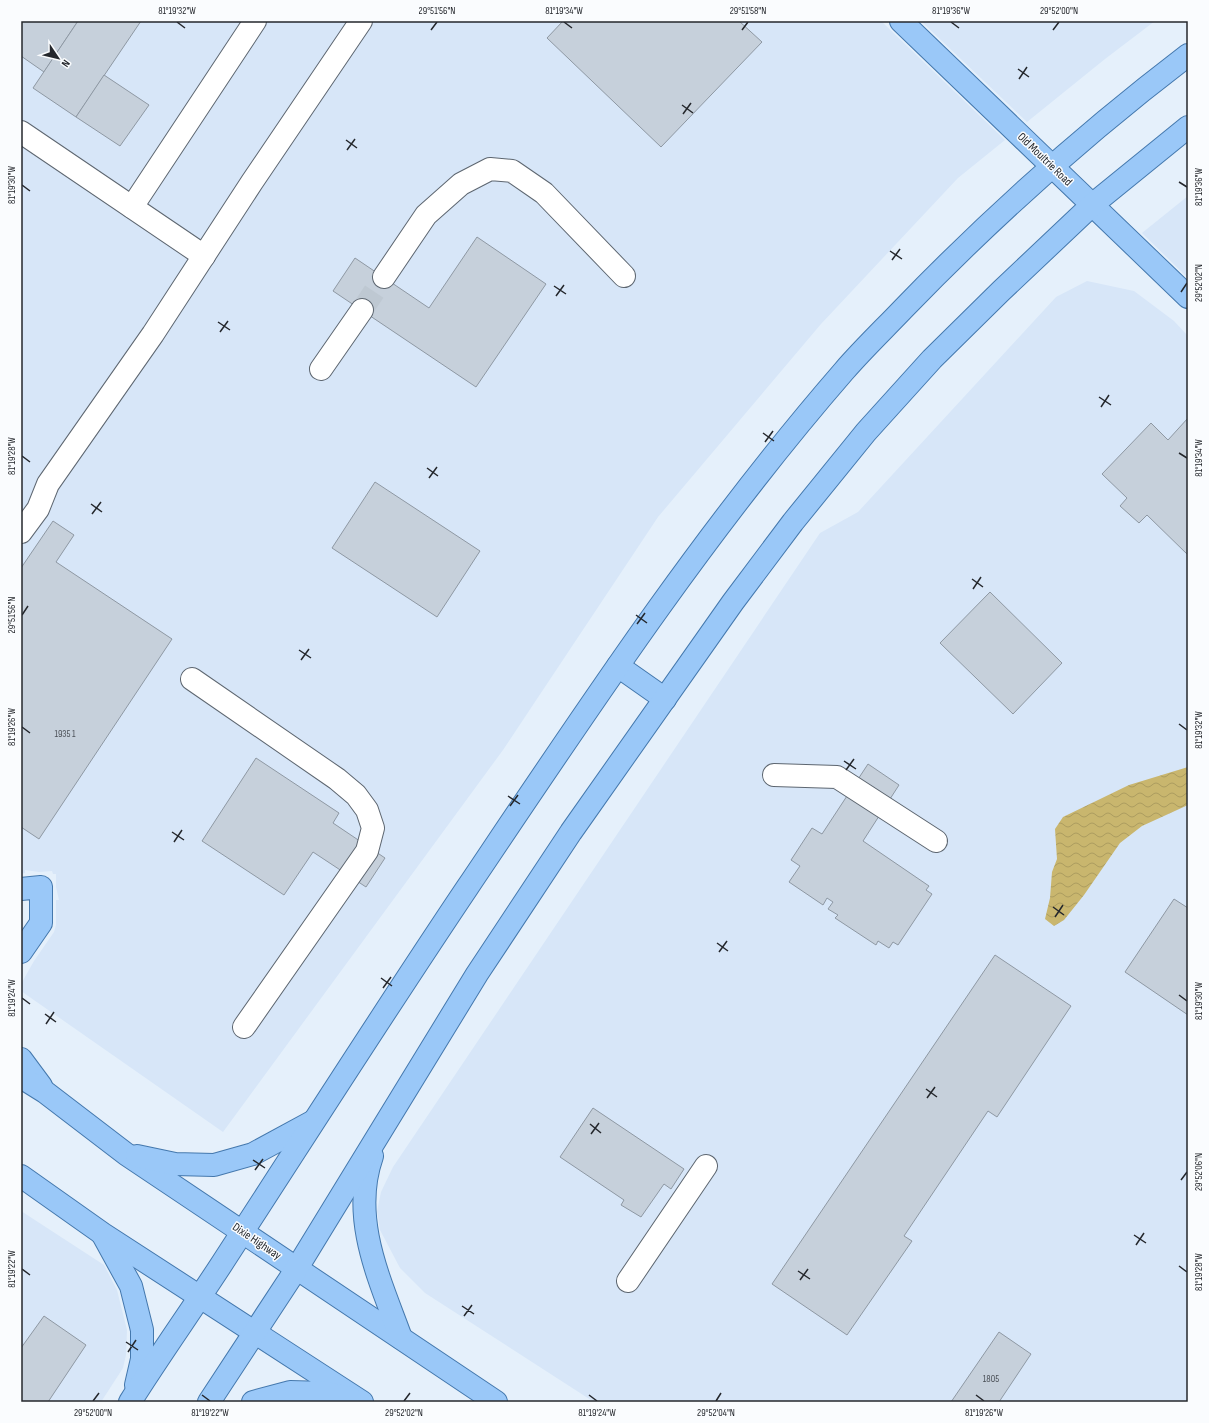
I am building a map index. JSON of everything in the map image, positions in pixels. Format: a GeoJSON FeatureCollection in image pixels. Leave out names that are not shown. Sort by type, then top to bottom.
{"type":"FeatureCollection","features":[{"type":"Feature","properties":{"kind":"main road","name":"Old Moultrie Road"},"geometry":{"type":"LineString","coordinates":[[901,21],[1188,297]]}},
{"type":"Feature","properties":{"kind":"main road"},"geometry":{"type":"LineString","coordinates":[[132,1399],[243,1232],[313,1121],[468,887],[666,596],[716,528],[790,435],[847,367],[942,268],[1052,166],[1146,87],[1188,55]]}},
{"type":"Feature","properties":{"kind":"main road"},"geometry":{"type":"LineString","coordinates":[[209,1402],[297,1268],[477,974],[571,832],[733,602],[793,522],[866,432],[932,359],[1000,291],[1092,205],[1188,127]]}},
{"type":"Feature","properties":{"kind":"main road"},"geometry":{"type":"LineString","coordinates":[[618,666],[665,698]]}},
{"type":"Feature","properties":{"kind":"main road"},"geometry":{"type":"LineString","coordinates":[[21,889],[41,887],[41,923],[21,952]]}},
{"type":"Feature","properties":{"kind":"main road"},"geometry":{"type":"LineString","coordinates":[[21,1058],[45,1092]]}},
{"type":"Feature","properties":{"kind":"main road","name":"Dixie Highway"},"geometry":{"type":"LineString","coordinates":[[21,1077],[45,1092],[126,1154],[496,1402]]}},
{"type":"Feature","properties":{"kind":"main road"},"geometry":{"type":"LineString","coordinates":[[126,1154],[175,1164],[214,1165],[253,1154],[313,1121]]}},
{"type":"Feature","properties":{"kind":"main road"},"geometry":{"type":"LineString","coordinates":[[380,1133],[369,1164],[363,1200],[366,1236],[371,1257],[401,1338]]}},
{"type":"Feature","properties":{"kind":"main road"},"geometry":{"type":"LineString","coordinates":[[21,1176],[103,1234],[361,1401]]}},
{"type":"Feature","properties":{"kind":"main road"},"geometry":{"type":"LineString","coordinates":[[103,1234],[131,1286],[142,1330],[142,1359],[132,1399]]}},
{"type":"Feature","properties":{"kind":"main road"},"geometry":{"type":"LineString","coordinates":[[253,1402],[290,1392],[326,1393],[361,1401]]}},
{"type":"Feature","properties":{"kind":"lane"},"geometry":{"type":"LineString","coordinates":[[132,207],[255,21]]}},
{"type":"Feature","properties":{"kind":"lane"},"geometry":{"type":"LineString","coordinates":[[21,532],[38,509],[48,484],[154,334],[252,182],[361,21]]}},
{"type":"Feature","properties":{"kind":"lane"},"geometry":{"type":"LineString","coordinates":[[21,132],[204,256]]}},
{"type":"Feature","properties":{"kind":"lane"},"geometry":{"type":"LineString","coordinates":[[384,277],[426,215],[461,184],[490,169],[512,171],[544,194],[624,276]]}},
{"type":"Feature","properties":{"kind":"lane"},"geometry":{"type":"LineString","coordinates":[[321,369],[362,310]]}},
{"type":"Feature","properties":{"kind":"lane"},"geometry":{"type":"LineString","coordinates":[[192,679],[337,779],[356,795],[367,810],[373,828],[367,851],[244,1027]]}},
{"type":"Feature","properties":{"kind":"lane"},"geometry":{"type":"LineString","coordinates":[[774,775],[837,777],[936,841]]}},
{"type":"Feature","properties":{"kind":"lane"},"geometry":{"type":"LineString","coordinates":[[628,1281],[706,1166]]}},
{"type":"Feature","properties":{"kind":"shaded area"},"geometry":{"type":"Polygon","coordinates":[[[21,21],[881,21],[1005,140],[958,178],[821,324],[658,517],[503,750],[223,1132],[21,991],[21,984],[34,961],[54,932],[56,925],[56,900],[59,900],[56,887],[56,874],[53,874],[52,871],[39,872],[25,870],[25,873],[21,874],[21,21]]]}},
{"type":"Feature","properties":{"kind":"shaded area"},"geometry":{"type":"Polygon","coordinates":[[[921,21],[1155,21],[1027,122],[921,21]]]}},
{"type":"Feature","properties":{"kind":"shaded area"},"geometry":{"type":"Polygon","coordinates":[[[1188,196],[1188,278],[1142,233],[1188,196]]]}},
{"type":"Feature","properties":{"kind":"shaded area"},"geometry":{"type":"Polygon","coordinates":[[[1087,281],[1134,291],[1174,321],[1188,336],[1188,1402],[594,1402],[425,1293],[400,1268],[380,1230],[377,1211],[381,1192],[393,1167],[820,533],[858,512],[1056,297],[1087,281]]]}},
{"type":"Feature","properties":{"kind":"shaded area"},"geometry":{"type":"Polygon","coordinates":[[[21,1211],[104,1265],[117,1290],[127,1330],[126,1355],[123,1368],[101,1402],[21,1402],[21,1211]]]}},
{"type":"Feature","properties":{"kind":"water"},"geometry":{"type":"Polygon","coordinates":[[[1188,767],[1188,805],[1142,826],[1120,843],[1084,895],[1064,920],[1054,926],[1045,919],[1050,898],[1052,872],[1057,859],[1055,829],[1063,817],[1129,785],[1188,767]]]}},
{"type":"Feature","properties":{"kind":"building"},"geometry":{"type":"Polygon","coordinates":[[[21,21],[78,21],[44,72],[21,56],[21,21]]]}},
{"type":"Feature","properties":{"kind":"building"},"geometry":{"type":"Polygon","coordinates":[[[78,21],[141,21],[76,117],[33,88],[78,21]]]}},
{"type":"Feature","properties":{"kind":"building"},"geometry":{"type":"Polygon","coordinates":[[[563,21],[739,21],[762,42],[661,147],[547,38],[563,21]]]}},
{"type":"Feature","properties":{"kind":"building"},"geometry":{"type":"Polygon","coordinates":[[[104,75],[149,105],[120,146],[76,117],[104,75]]]}},
{"type":"Feature","properties":{"kind":"building"},"geometry":{"type":"Polygon","coordinates":[[[477,237],[546,284],[476,387],[333,291],[355,258],[429,308],[477,237]]]}},
{"type":"Feature","properties":{"kind":"building"},"geometry":{"type":"Polygon","coordinates":[[[1188,418],[1188,555],[1147,515],[1139,523],[1120,506],[1127,498],[1102,474],[1151,423],[1168,440],[1188,418]]]}},
{"type":"Feature","properties":{"kind":"building"},"geometry":{"type":"Polygon","coordinates":[[[375,482],[480,551],[437,617],[332,548],[375,482]]]}},
{"type":"Feature","properties":{"kind":"building"},"geometry":{"type":"Polygon","coordinates":[[[53,521],[74,535],[56,562],[172,639],[39,839],[21,827],[21,568],[53,521]]]}},
{"type":"Feature","properties":{"kind":"building"},"geometry":{"type":"Polygon","coordinates":[[[990,592],[1062,663],[1013,714],[940,643],[990,592]]]}},
{"type":"Feature","properties":{"kind":"building"},"geometry":{"type":"Polygon","coordinates":[[[256,758],[339,813],[333,823],[385,858],[366,887],[313,852],[284,895],[202,841],[256,758]]]}},
{"type":"Feature","properties":{"kind":"building"},"geometry":{"type":"Polygon","coordinates":[[[868,764],[899,785],[863,841],[929,886],[926,890],[932,894],[898,945],[893,942],[889,948],[878,941],[876,945],[835,918],[838,915],[828,909],[833,902],[827,898],[823,905],[789,882],[800,866],[791,860],[812,828],[822,834],[868,764]]]}},
{"type":"Feature","properties":{"kind":"building"},"geometry":{"type":"Polygon","coordinates":[[[1174,899],[1188,908],[1188,1015],[1125,972],[1174,899]]]}},
{"type":"Feature","properties":{"kind":"building"},"geometry":{"type":"Polygon","coordinates":[[[995,955],[1071,1006],[997,1117],[988,1111],[904,1236],[912,1241],[847,1335],[772,1284],[995,955]]]}},
{"type":"Feature","properties":{"kind":"building"},"geometry":{"type":"Polygon","coordinates":[[[593,1108],[684,1169],[671,1189],[664,1184],[641,1217],[621,1205],[624,1200],[560,1157],[593,1108]]]}},
{"type":"Feature","properties":{"kind":"building"},"geometry":{"type":"Polygon","coordinates":[[[44,1316],[86,1345],[48,1402],[21,1402],[21,1348],[44,1316]]]}},
{"type":"Feature","properties":{"kind":"building"},"geometry":{"type":"Polygon","coordinates":[[[999,1332],[1031,1354],[999,1402],[951,1402],[999,1332]]]}},
{"type":"Feature","properties":{"kind":"tunnel"},"geometry":{"type":"LineString","coordinates":[[362,310],[384,277]]}}]}
